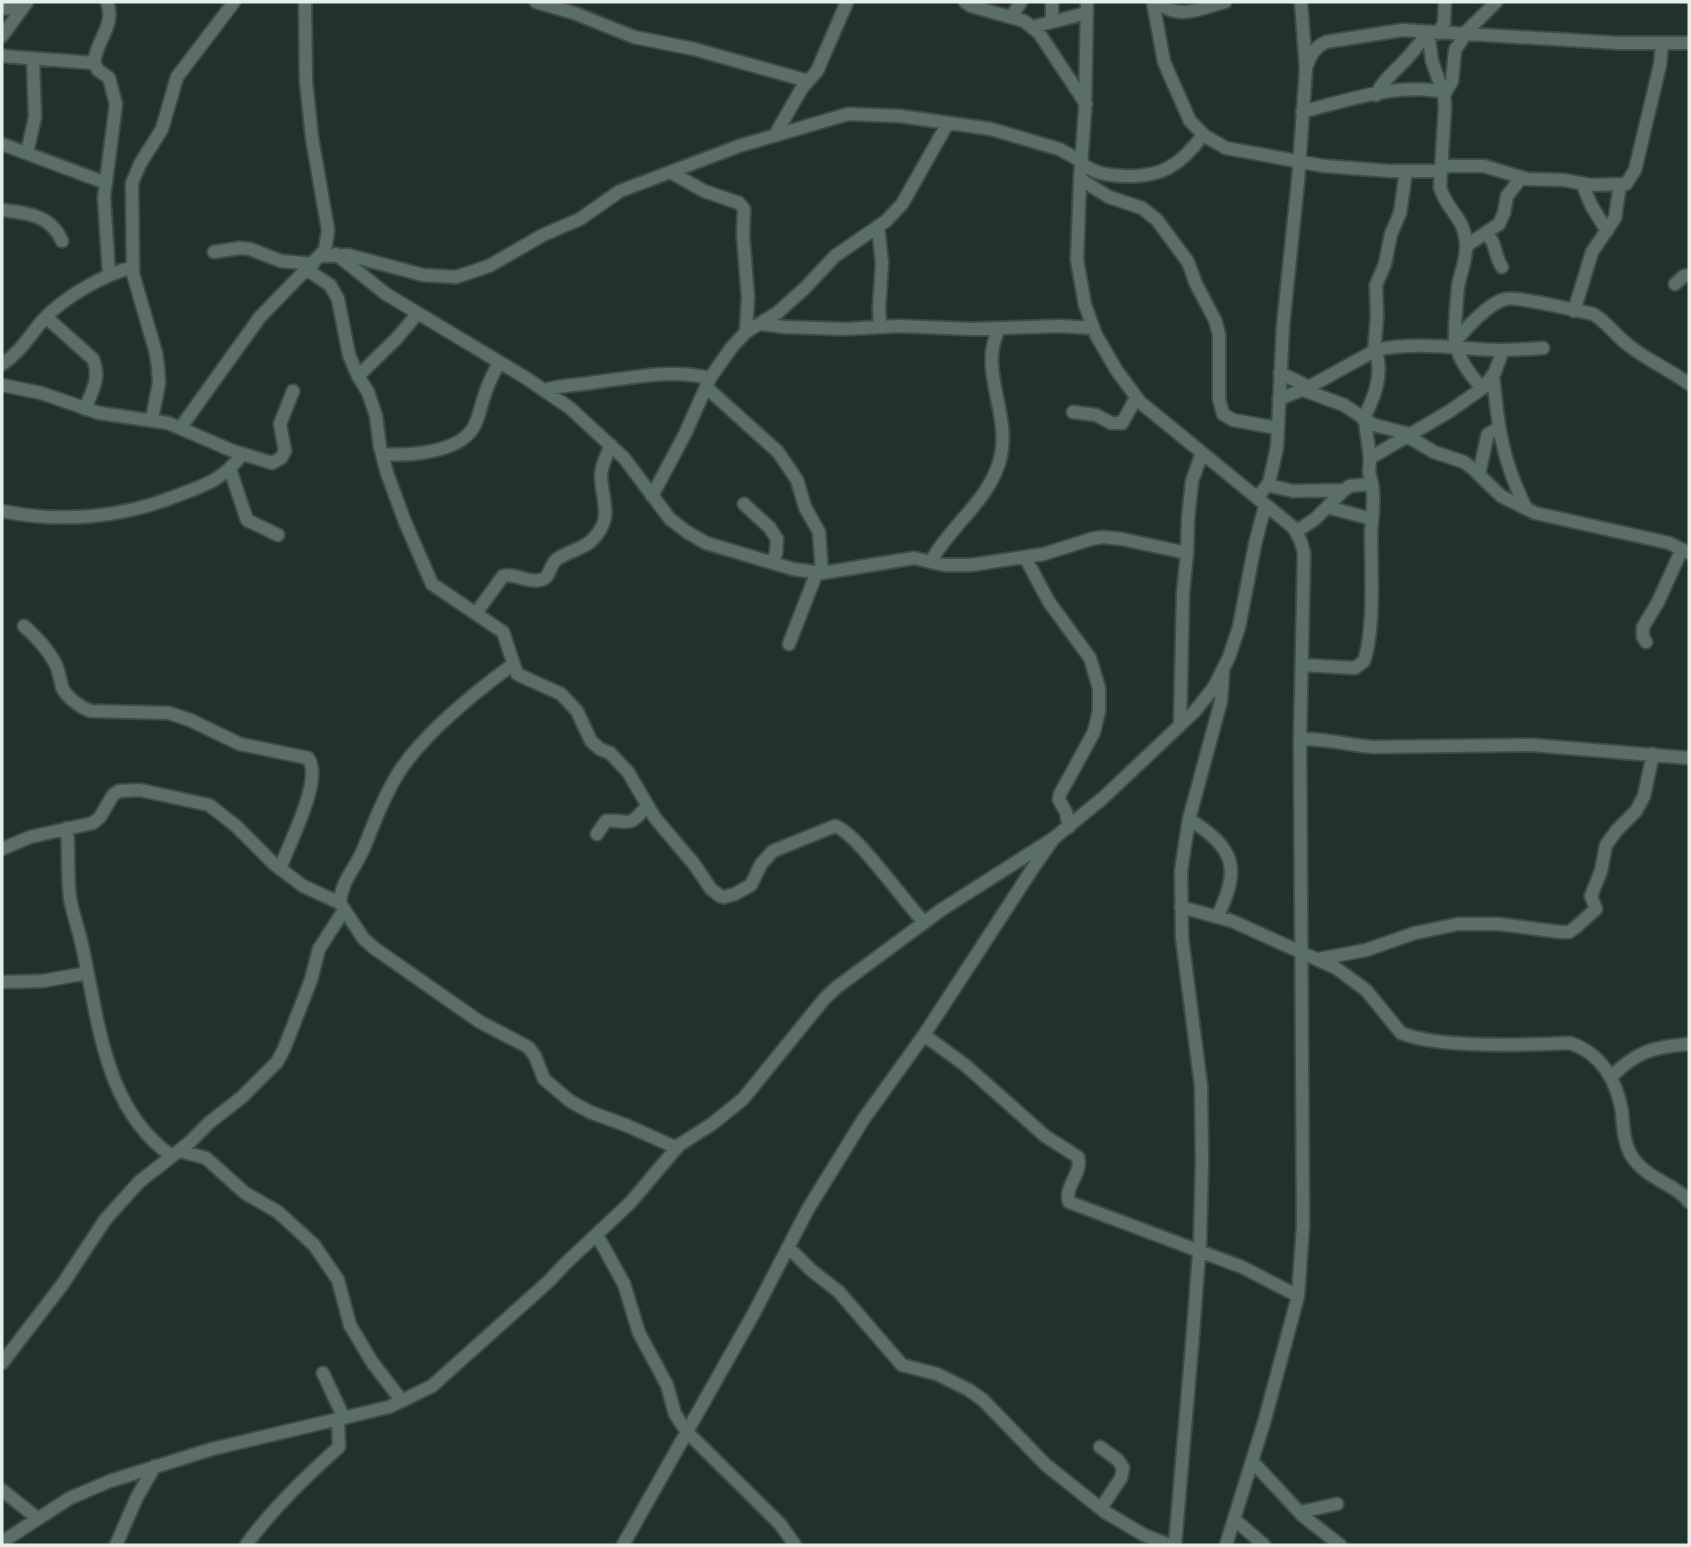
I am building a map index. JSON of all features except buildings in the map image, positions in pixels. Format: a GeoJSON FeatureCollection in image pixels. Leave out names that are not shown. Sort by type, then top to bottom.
{"type":"FeatureCollection","features":[{"type":"Feature","properties":{"kind":"street"},"geometry":{"type":"LineString","coordinates":[[107,2],[110,13],[108,27],[95,52],[94,63],[98,70],[109,78],[116,104],[106,183],[104,225],[109,274]]}},
{"type":"Feature","properties":{"kind":"street"},"geometry":{"type":"LineString","coordinates":[[152,419],[159,383],[157,360],[133,267],[133,219],[130,203],[134,174],[162,129],[177,77],[234,2]]}},
{"type":"Feature","properties":{"kind":"street"},"geometry":{"type":"LineString","coordinates":[[181,427],[260,317],[314,263],[327,236],[326,209],[312,138],[306,81],[305,2]]}},
{"type":"Feature","properties":{"kind":"street"},"geometry":{"type":"LineString","coordinates":[[536,2],[574,13],[634,37],[694,49],[808,81]]}},
{"type":"Feature","properties":{"kind":"street"},"geometry":{"type":"LineString","coordinates":[[561,2],[574,13]]}},
{"type":"Feature","properties":{"kind":"street"},"geometry":{"type":"LineString","coordinates":[[775,135],[817,71],[847,2]]}},
{"type":"Feature","properties":{"kind":"street"},"geometry":{"type":"LineString","coordinates":[[965,2],[1024,21],[1032,27],[1055,54],[1086,104]]}},
{"type":"Feature","properties":{"kind":"street"},"geometry":{"type":"LineString","coordinates":[[1011,17],[1021,2]]}},
{"type":"Feature","properties":{"kind":"street"},"geometry":{"type":"LineString","coordinates":[[1052,2],[1052,20]]}},
{"type":"Feature","properties":{"kind":"street"},"geometry":{"type":"LineString","coordinates":[[1156,2],[1182,14],[1225,2]]}},
{"type":"Feature","properties":{"kind":"street"},"geometry":{"type":"LineString","coordinates":[[1156,2],[1164,62],[1190,121],[1203,135],[1226,148],[1324,166],[1406,171],[1484,166],[1521,178],[1626,184],[1635,170],[1658,78],[1662,44]]}},
{"type":"Feature","properties":{"kind":"street"},"geometry":{"type":"LineString","coordinates":[[2,1542],[70,1497],[95,1486],[212,1449],[389,1407],[432,1386],[597,1235],[640,1192],[677,1148],[722,1118],[743,1099],[825,998],[924,922],[1069,827],[1203,703],[1223,669],[1239,627],[1261,502],[1275,463],[1306,69],[1301,2]]}},
{"type":"Feature","properties":{"kind":"street"},"geometry":{"type":"LineString","coordinates":[[1376,95],[1383,82],[1409,57],[1420,41],[1444,23],[1445,2]]}},
{"type":"Feature","properties":{"kind":"street"},"geometry":{"type":"LineString","coordinates":[[1443,93],[1452,81],[1455,50],[1464,35],[1496,2]]}},
{"type":"Feature","properties":{"kind":"street"},"geometry":{"type":"LineString","coordinates":[[2,8],[23,6]]}},
{"type":"Feature","properties":{"kind":"street"},"geometry":{"type":"LineString","coordinates":[[2,36],[23,6]]}},
{"type":"Feature","properties":{"kind":"street"},"geometry":{"type":"LineString","coordinates":[[1032,27],[1087,7],[1086,104],[1077,260],[1085,305],[1093,328],[1136,398],[1297,531],[1304,553],[1300,738],[1303,1225],[1298,1296],[1226,1545]]}},
{"type":"Feature","properties":{"kind":"street"},"geometry":{"type":"LineString","coordinates":[[1306,69],[1311,54],[1326,42],[1395,31],[1662,44],[1689,43]]}},
{"type":"Feature","properties":{"kind":"street"},"geometry":{"type":"LineString","coordinates":[[1432,34],[1432,61],[1443,93],[1445,118],[1440,187],[1443,197],[1464,228],[1466,246],[1458,285],[1456,344],[1466,370],[1482,388]]}},
{"type":"Feature","properties":{"kind":"street"},"geometry":{"type":"LineString","coordinates":[[2,56],[94,63]]}},
{"type":"Feature","properties":{"kind":"street"},"geometry":{"type":"LineString","coordinates":[[27,153],[35,117],[33,60]]}},
{"type":"Feature","properties":{"kind":"street"},"geometry":{"type":"LineString","coordinates":[[1302,112],[1376,95],[1416,90],[1443,93]]}},
{"type":"Feature","properties":{"kind":"street"},"geometry":{"type":"LineString","coordinates":[[214,252],[250,249],[281,261],[314,263],[338,254],[373,260],[423,275],[456,277],[489,266],[543,235],[580,219],[620,191],[739,146],[848,114],[900,116],[991,129],[1031,139],[1069,153],[1097,173],[1105,175],[1143,177],[1158,174],[1183,158],[1203,135]]}},
{"type":"Feature","properties":{"kind":"street"},"geometry":{"type":"LineString","coordinates":[[652,496],[685,434],[708,382],[732,347],[747,332],[804,289],[835,256],[878,226],[902,204],[948,123]]}},
{"type":"Feature","properties":{"kind":"street"},"geometry":{"type":"LineString","coordinates":[[2,144],[106,183]]}},
{"type":"Feature","properties":{"kind":"street"},"geometry":{"type":"LineString","coordinates":[[1301,665],[1355,668],[1364,661],[1372,582],[1372,484],[1364,420],[1375,393],[1380,370],[1375,351],[1376,285],[1400,213],[1406,171]]}},
{"type":"Feature","properties":{"kind":"street"},"geometry":{"type":"LineString","coordinates":[[672,173],[704,191],[739,203],[744,209],[747,332]]}},
{"type":"Feature","properties":{"kind":"street"},"geometry":{"type":"LineString","coordinates":[[1466,246],[1486,234],[1502,219],[1507,196],[1521,178]]}},
{"type":"Feature","properties":{"kind":"street"},"geometry":{"type":"LineString","coordinates":[[1080,179],[1109,197],[1142,208],[1157,220],[1172,238],[1188,262],[1215,320],[1220,345],[1219,399],[1223,414],[1233,420],[1277,428]]}},
{"type":"Feature","properties":{"kind":"street"},"geometry":{"type":"LineString","coordinates":[[1582,183],[1591,205],[1607,231]]}},
{"type":"Feature","properties":{"kind":"street"},"geometry":{"type":"LineString","coordinates":[[1574,311],[1592,253],[1615,218],[1620,185]]}},
{"type":"Feature","properties":{"kind":"street"},"geometry":{"type":"LineString","coordinates":[[2,211],[35,215],[47,221],[58,232],[62,241]]}},
{"type":"Feature","properties":{"kind":"street"},"geometry":{"type":"LineString","coordinates":[[878,226],[882,263],[880,327]]}},
{"type":"Feature","properties":{"kind":"street"},"geometry":{"type":"LineString","coordinates":[[1486,234],[1494,242],[1497,260],[1502,267]]}},
{"type":"Feature","properties":{"kind":"street"},"geometry":{"type":"LineString","coordinates":[[327,236],[338,254],[386,294],[570,408],[611,445],[670,519],[706,543],[793,569],[819,573],[914,558],[953,566],[1025,557],[1102,537],[1187,553]]}},
{"type":"Feature","properties":{"kind":"street"},"geometry":{"type":"LineString","coordinates":[[314,263],[335,293],[342,330],[376,416],[382,454],[405,522],[432,584],[503,632],[517,674],[561,694],[577,710],[591,741],[610,753],[628,772],[647,806],[711,889],[720,896],[736,894],[751,885],[761,864],[773,851],[835,826],[856,842],[924,922]]}},
{"type":"Feature","properties":{"kind":"street"},"geometry":{"type":"LineString","coordinates":[[2,362],[18,353],[46,317],[109,274],[133,267]]}},
{"type":"Feature","properties":{"kind":"street"},"geometry":{"type":"LineString","coordinates":[[1675,285],[1679,279],[1689,275]]}},
{"type":"Feature","properties":{"kind":"street"},"geometry":{"type":"LineString","coordinates":[[1456,344],[1480,315],[1506,298],[1592,314],[1601,319],[1625,343],[1689,384]]}},
{"type":"Feature","properties":{"kind":"street"},"geometry":{"type":"LineString","coordinates":[[358,376],[418,313]]}},
{"type":"Feature","properties":{"kind":"street"},"geometry":{"type":"LineString","coordinates":[[46,317],[93,359],[96,366],[95,384],[85,409]]}},
{"type":"Feature","properties":{"kind":"street"},"geometry":{"type":"LineString","coordinates":[[760,324],[785,327],[1093,328]]}},
{"type":"Feature","properties":{"kind":"street"},"geometry":{"type":"LineString","coordinates":[[930,561],[945,537],[982,497],[997,470],[1002,452],[1002,438],[997,390],[991,367],[993,340],[999,329]]}},
{"type":"Feature","properties":{"kind":"street"},"geometry":{"type":"LineString","coordinates":[[1279,399],[1306,388],[1375,351],[1394,346],[1456,344],[1503,350],[1543,348]]}},
{"type":"Feature","properties":{"kind":"street"},"geometry":{"type":"LineString","coordinates":[[1370,458],[1443,416],[1482,388],[1493,375],[1503,350]]}},
{"type":"Feature","properties":{"kind":"street"},"geometry":{"type":"LineString","coordinates":[[382,454],[423,453],[459,443],[466,438],[475,426],[499,362]]}},
{"type":"Feature","properties":{"kind":"street"},"geometry":{"type":"LineString","coordinates":[[544,390],[566,384],[657,373],[708,382],[778,452],[797,480],[805,507],[818,532],[819,573],[789,644]]}},
{"type":"Feature","properties":{"kind":"street"},"geometry":{"type":"LineString","coordinates":[[1280,373],[1344,405],[1364,420],[1408,435],[1434,452],[1464,462],[1501,496],[1526,508],[1549,517],[1669,543],[1686,551],[1643,627],[1646,642]]}},
{"type":"Feature","properties":{"kind":"street"},"geometry":{"type":"LineString","coordinates":[[1493,375],[1499,428],[1511,475],[1526,508]]}},
{"type":"Feature","properties":{"kind":"street"},"geometry":{"type":"LineString","coordinates":[[2,385],[41,393],[85,409],[152,419],[181,427],[242,454],[272,463],[281,458],[285,451],[280,424],[293,391]]}},
{"type":"Feature","properties":{"kind":"street"},"geometry":{"type":"LineString","coordinates":[[1073,412],[1097,415],[1116,424],[1122,422],[1136,398]]}},
{"type":"Feature","properties":{"kind":"street"},"geometry":{"type":"LineString","coordinates":[[1479,474],[1486,438],[1499,428]]}},
{"type":"Feature","properties":{"kind":"street"},"geometry":{"type":"LineString","coordinates":[[476,613],[503,576],[540,580],[548,576],[557,560],[592,540],[604,522],[606,502],[601,476],[611,445]]}},
{"type":"Feature","properties":{"kind":"street"},"geometry":{"type":"LineString","coordinates":[[1180,724],[1183,593],[1192,481],[1202,453]]}},
{"type":"Feature","properties":{"kind":"street"},"geometry":{"type":"LineString","coordinates":[[2,510],[68,517],[127,512],[205,487],[230,469],[242,454]]}},
{"type":"Feature","properties":{"kind":"street"},"geometry":{"type":"LineString","coordinates":[[230,469],[247,520],[278,535]]}},
{"type":"Feature","properties":{"kind":"street"},"geometry":{"type":"LineString","coordinates":[[1297,531],[1315,519],[1350,486],[1372,484]]}},
{"type":"Feature","properties":{"kind":"street"},"geometry":{"type":"LineString","coordinates":[[1268,485],[1293,491],[1344,490]]}},
{"type":"Feature","properties":{"kind":"street"},"geometry":{"type":"LineString","coordinates":[[744,504],[770,528],[777,539],[772,562]]}},
{"type":"Feature","properties":{"kind":"street"},"geometry":{"type":"LineString","coordinates":[[1327,507],[1372,519]]}},
{"type":"Feature","properties":{"kind":"street"},"geometry":{"type":"LineString","coordinates":[[1025,557],[1049,602],[1090,658],[1099,688],[1099,711],[1094,732],[1060,794],[1059,800],[1066,812],[1069,827]]}},
{"type":"Feature","properties":{"kind":"street"},"geometry":{"type":"LineString","coordinates":[[24,626],[49,652],[57,666],[65,692],[84,709],[91,712],[169,713],[240,744],[308,758],[312,769],[307,798],[280,869]]}},
{"type":"Feature","properties":{"kind":"street"},"geometry":{"type":"LineString","coordinates":[[2,1363],[62,1285],[105,1220],[139,1182],[242,1097],[277,1062],[311,980],[319,949],[342,907],[341,887],[361,854],[386,796],[412,753],[469,698],[512,665]]}},
{"type":"Feature","properties":{"kind":"street"},"geometry":{"type":"LineString","coordinates":[[788,1247],[839,1292],[902,1364],[937,1374],[976,1395],[1046,1465],[1101,1508],[1120,1522],[1172,1545],[1199,1252],[1202,1161],[1202,1106],[1193,1013],[1183,953],[1181,907],[1184,845],[1221,701],[1223,669]]}},
{"type":"Feature","properties":{"kind":"street"},"geometry":{"type":"LineString","coordinates":[[1300,738],[1373,747],[1520,744],[1689,758]]}},
{"type":"Feature","properties":{"kind":"street"},"geometry":{"type":"LineString","coordinates":[[1319,959],[1366,950],[1415,933],[1458,925],[1499,924],[1569,932],[1596,909],[1591,896],[1601,871],[1606,845],[1640,805],[1648,786],[1653,754]]}},
{"type":"Feature","properties":{"kind":"street"},"geometry":{"type":"LineString","coordinates":[[2,849],[30,837],[93,823],[100,817],[113,795],[120,791],[140,790],[209,805],[228,819],[280,869],[303,886],[342,907],[363,939],[374,948],[480,1022],[528,1047],[535,1056],[543,1077],[560,1094],[590,1112],[677,1148]]}},
{"type":"Feature","properties":{"kind":"street"},"geometry":{"type":"LineString","coordinates":[[597,834],[606,821],[627,823],[647,806]]}},
{"type":"Feature","properties":{"kind":"street"},"geometry":{"type":"LineString","coordinates":[[1189,818],[1212,836],[1230,856],[1231,877],[1217,916]]}},
{"type":"Feature","properties":{"kind":"street"},"geometry":{"type":"LineString","coordinates":[[67,828],[71,900],[103,1052],[118,1089],[138,1124],[161,1148],[175,1154],[205,1158],[245,1193],[278,1212],[314,1245],[338,1280],[349,1325],[372,1362],[402,1401]]}},
{"type":"Feature","properties":{"kind":"street"},"geometry":{"type":"LineString","coordinates":[[623,1545],[754,1313],[808,1209],[863,1120],[924,1035],[1054,838]]}},
{"type":"Feature","properties":{"kind":"street"},"geometry":{"type":"LineString","coordinates":[[1181,907],[1217,916],[1319,959],[1354,979],[1401,1033],[1409,1036],[1425,1040],[1483,1043],[1570,1043],[1589,1052],[1612,1076],[1630,1153],[1654,1179],[1682,1194],[1689,1202]]}},
{"type":"Feature","properties":{"kind":"street"},"geometry":{"type":"LineString","coordinates":[[2,982],[43,981],[87,973]]}},
{"type":"Feature","properties":{"kind":"street"},"geometry":{"type":"LineString","coordinates":[[924,1035],[965,1065],[1045,1136],[1078,1157],[1079,1167],[1068,1196],[1069,1202],[1242,1267],[1298,1296]]}},
{"type":"Feature","properties":{"kind":"street"},"geometry":{"type":"LineString","coordinates":[[1612,1076],[1637,1055],[1654,1048],[1689,1044]]}},
{"type":"Feature","properties":{"kind":"street"},"geometry":{"type":"LineString","coordinates":[[597,1235],[624,1284],[639,1333],[667,1385],[676,1415],[687,1432],[780,1524],[795,1545]]}},
{"type":"Feature","properties":{"kind":"street"},"geometry":{"type":"LineString","coordinates":[[246,1545],[261,1524],[295,1488],[339,1447],[341,1419],[323,1373]]}},
{"type":"Feature","properties":{"kind":"street"},"geometry":{"type":"LineString","coordinates":[[1100,1447],[1118,1460],[1123,1468],[1121,1478],[1101,1508]]}},
{"type":"Feature","properties":{"kind":"street"},"geometry":{"type":"LineString","coordinates":[[1252,1461],[1300,1513],[1340,1545]]}},
{"type":"Feature","properties":{"kind":"street"},"geometry":{"type":"LineString","coordinates":[[116,1545],[136,1497],[155,1466]]}},
{"type":"Feature","properties":{"kind":"street"},"geometry":{"type":"LineString","coordinates":[[2,1490],[37,1518]]}},
{"type":"Feature","properties":{"kind":"street"},"geometry":{"type":"LineString","coordinates":[[1300,1513],[1337,1504]]}},
{"type":"Feature","properties":{"kind":"street"},"geometry":{"type":"LineString","coordinates":[[1234,1519],[1264,1545]]}}]}
